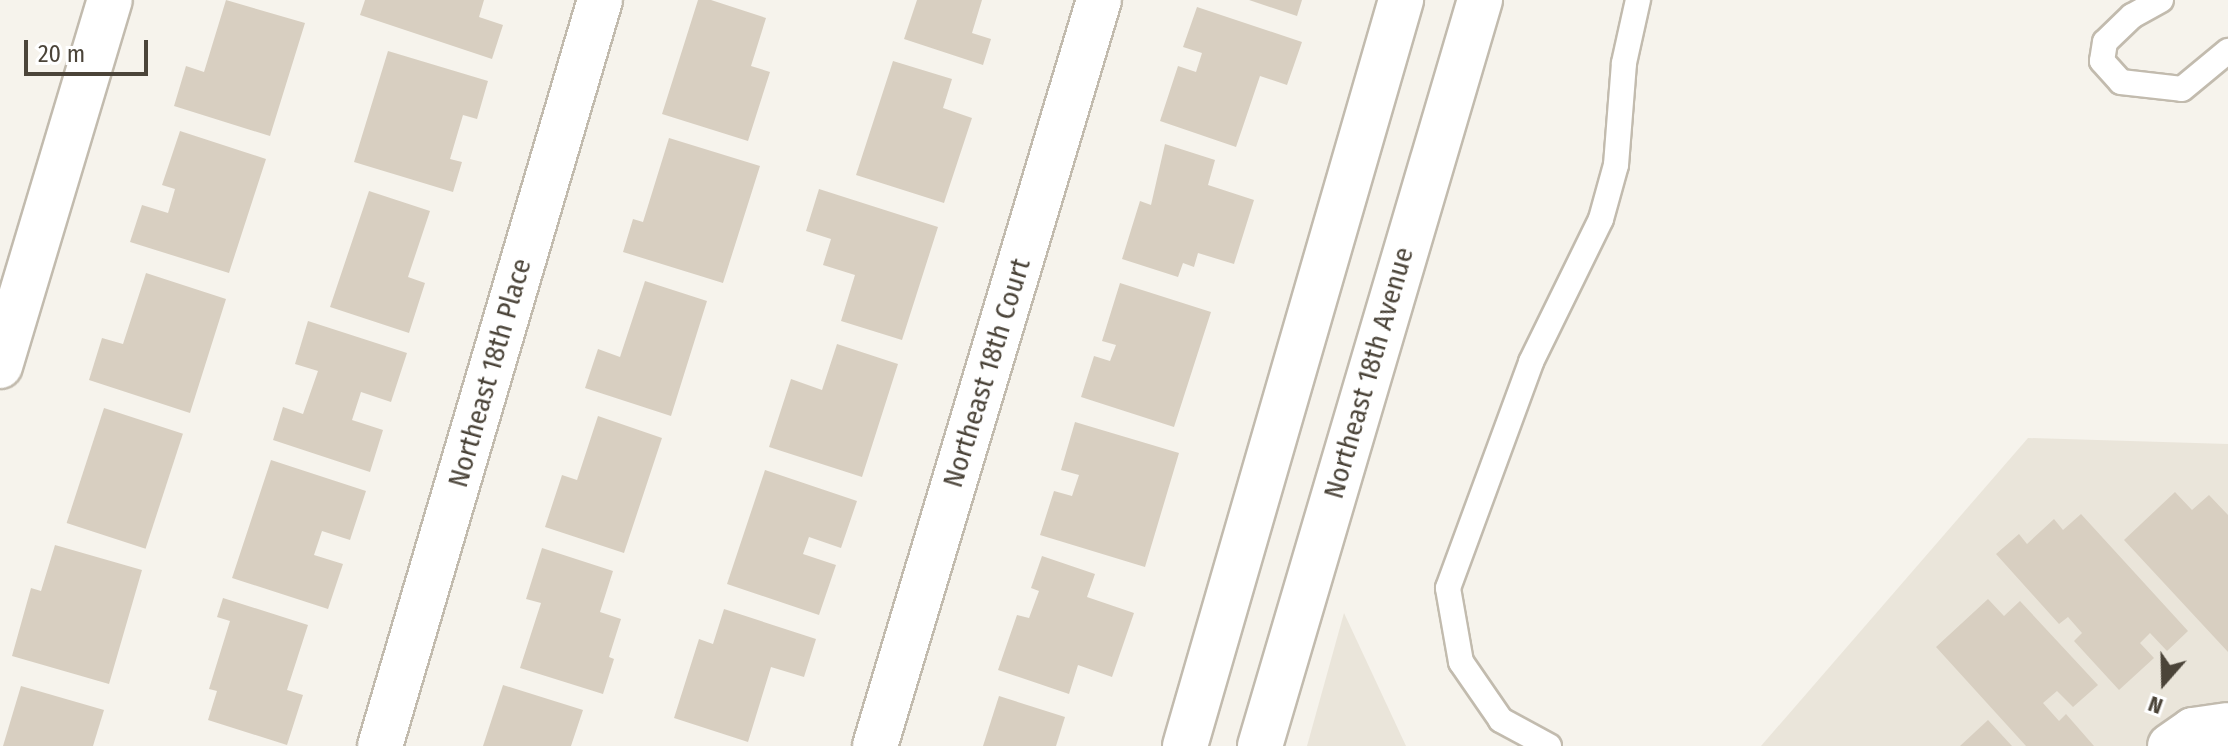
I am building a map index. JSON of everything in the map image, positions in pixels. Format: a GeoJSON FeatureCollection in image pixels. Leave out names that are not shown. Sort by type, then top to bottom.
{"type":"FeatureCollection","features":[{"type":"Feature","properties":{"kind":"street"},"geometry":{"type":"LineString","coordinates":[[0,366],[110,0]]}},
{"type":"Feature","properties":{"kind":"street","name":"Northeast 18th Place"},"geometry":{"type":"LineString","coordinates":[[380,746],[600,0]]}},
{"type":"Feature","properties":{"kind":"street","name":"Northeast 18th Court"},"geometry":{"type":"LineString","coordinates":[[875,746],[1099,0]]}},
{"type":"Feature","properties":{"kind":"street"},"geometry":{"type":"LineString","coordinates":[[1185,746],[1401,0]]}},
{"type":"Feature","properties":{"kind":"street","name":"Northeast 18th Avenue"},"geometry":{"type":"LineString","coordinates":[[1260,746],[1480,0]]}},
{"type":"Feature","properties":{"kind":"street"},"geometry":{"type":"LineString","coordinates":[[2170,746],[2193,730],[2228,725]]}},
{"type":"Feature","properties":{"kind":"lane"},"geometry":{"type":"LineString","coordinates":[[1549,746],[1501,720],[1461,662],[1448,588],[1531,362],[1601,219],[1616,165],[1624,63],[1638,0]]}},
{"type":"Feature","properties":{"kind":"lane"},"geometry":{"type":"LineString","coordinates":[[2161,0],[2132,16],[2105,42],[2102,61],[2121,82],[2182,89],[2228,51]]}},
{"type":"Feature","properties":{"kind":"shaded area"},"geometry":{"type":"Polygon","coordinates":[[[2028,438],[2228,444],[2228,746],[1761,746],[2028,438]]]}},
{"type":"Feature","properties":{"kind":"shaded area"},"geometry":{"type":"Polygon","coordinates":[[[1344,613],[1406,746],[1307,746],[1344,613]]]}},
{"type":"Feature","properties":{"kind":"building"},"geometry":{"type":"Polygon","coordinates":[[[226,0],[305,23],[270,136],[174,106],[186,66],[204,72],[226,0]]]}},
{"type":"Feature","properties":{"kind":"building"},"geometry":{"type":"Polygon","coordinates":[[[365,0],[484,0],[479,17],[503,25],[492,59],[360,15],[365,0]]]}},
{"type":"Feature","properties":{"kind":"building"},"geometry":{"type":"Polygon","coordinates":[[[698,0],[711,0],[766,18],[751,66],[770,72],[748,141],[662,114],[698,0]]]}},
{"type":"Feature","properties":{"kind":"building"},"geometry":{"type":"Polygon","coordinates":[[[917,0],[982,0],[972,33],[991,39],[983,65],[904,39],[917,0]]]}},
{"type":"Feature","properties":{"kind":"building"},"geometry":{"type":"Polygon","coordinates":[[[1249,0],[1302,0],[1297,16],[1249,0]]]}},
{"type":"Feature","properties":{"kind":"building"},"geometry":{"type":"Polygon","coordinates":[[[1197,7],[1302,42],[1287,85],[1260,76],[1236,147],[1160,121],[1178,66],[1196,72],[1202,53],[1183,47],[1197,7]]]}},
{"type":"Feature","properties":{"kind":"building"},"geometry":{"type":"Polygon","coordinates":[[[388,51],[488,81],[477,119],[463,115],[450,159],[462,162],[453,192],[354,162],[388,51]]]}},
{"type":"Feature","properties":{"kind":"building"},"geometry":{"type":"Polygon","coordinates":[[[893,61],[952,79],[943,108],[972,118],[944,203],[856,175],[893,61]]]}},
{"type":"Feature","properties":{"kind":"building"},"geometry":{"type":"Polygon","coordinates":[[[180,131],[266,159],[229,273],[130,242],[142,205],[168,213],[175,189],[162,185],[180,131]]]}},
{"type":"Feature","properties":{"kind":"building"},"geometry":{"type":"Polygon","coordinates":[[[669,138],[760,166],[723,283],[623,252],[633,219],[643,222],[669,138]]]}},
{"type":"Feature","properties":{"kind":"building"},"geometry":{"type":"Polygon","coordinates":[[[1165,144],[1215,160],[1208,185],[1254,200],[1234,264],[1198,253],[1194,267],[1183,263],[1178,277],[1122,259],[1140,201],[1151,205],[1165,144]]]}},
{"type":"Feature","properties":{"kind":"building"},"geometry":{"type":"Polygon","coordinates":[[[819,189],[938,227],[902,340],[841,321],[855,275],[823,265],[831,239],[806,231],[819,189]]]}},
{"type":"Feature","properties":{"kind":"building"},"geometry":{"type":"Polygon","coordinates":[[[369,191],[430,211],[408,277],[425,283],[409,333],[330,307],[369,191]]]}},
{"type":"Feature","properties":{"kind":"building"},"geometry":{"type":"Polygon","coordinates":[[[146,273],[226,299],[190,413],[89,380],[102,338],[123,344],[146,273]]]}},
{"type":"Feature","properties":{"kind":"building"},"geometry":{"type":"Polygon","coordinates":[[[645,281],[707,301],[671,416],[585,388],[598,349],[620,357],[645,281]]]}},
{"type":"Feature","properties":{"kind":"building"},"geometry":{"type":"Polygon","coordinates":[[[1120,283],[1211,312],[1174,427],[1081,397],[1094,356],[1110,361],[1116,345],[1102,341],[1120,283]]]}},
{"type":"Feature","properties":{"kind":"building"},"geometry":{"type":"Polygon","coordinates":[[[308,321],[407,353],[391,402],[361,392],[352,420],[383,430],[370,472],[273,440],[283,407],[303,414],[318,371],[295,364],[308,321]]]}},
{"type":"Feature","properties":{"kind":"building"},"geometry":{"type":"Polygon","coordinates":[[[837,344],[898,364],[862,477],[769,447],[791,379],[822,390],[837,344]]]}},
{"type":"Feature","properties":{"kind":"building"},"geometry":{"type":"Polygon","coordinates":[[[104,408],[183,434],[146,549],[67,523],[104,408]]]}},
{"type":"Feature","properties":{"kind":"building"},"geometry":{"type":"Polygon","coordinates":[[[598,416],[662,438],[624,553],[545,527],[562,475],[577,480],[598,416]]]}},
{"type":"Feature","properties":{"kind":"building"},"geometry":{"type":"Polygon","coordinates":[[[1075,422],[1179,453],[1145,567],[1040,535],[1054,491],[1072,496],[1079,475],[1061,470],[1075,422]]]}},
{"type":"Feature","properties":{"kind":"building"},"geometry":{"type":"Polygon","coordinates":[[[271,460],[366,491],[350,540],[322,531],[314,555],[343,564],[328,609],[232,578],[271,460]]]}},
{"type":"Feature","properties":{"kind":"building"},"geometry":{"type":"Polygon","coordinates":[[[765,470],[857,501],[841,548],[809,537],[803,554],[836,565],[819,615],[727,584],[765,470]]]}},
{"type":"Feature","properties":{"kind":"building"},"geometry":{"type":"Polygon","coordinates":[[[2175,492],[2192,510],[2209,495],[2228,515],[2228,652],[2124,540],[2175,492]]]}},
{"type":"Feature","properties":{"kind":"building"},"geometry":{"type":"Polygon","coordinates":[[[2081,514],[2188,631],[2167,651],[2150,633],[2140,643],[2154,658],[2119,690],[2074,641],[2082,633],[2068,617],[2059,624],[1996,554],[2019,534],[2027,544],[2054,519],[2063,530],[2081,514]]]}},
{"type":"Feature","properties":{"kind":"building"},"geometry":{"type":"Polygon","coordinates":[[[55,545],[142,570],[109,684],[12,656],[31,588],[41,591],[55,545]]]}},
{"type":"Feature","properties":{"kind":"building"},"geometry":{"type":"Polygon","coordinates":[[[542,548],[613,571],[600,612],[621,619],[609,657],[614,659],[603,694],[520,668],[541,603],[526,599],[542,548]]]}},
{"type":"Feature","properties":{"kind":"building"},"geometry":{"type":"Polygon","coordinates":[[[1042,556],[1095,574],[1087,597],[1134,613],[1112,677],[1078,665],[1069,694],[998,670],[1017,615],[1029,618],[1039,591],[1031,588],[1042,556]]]}},
{"type":"Feature","properties":{"kind":"building"},"geometry":{"type":"Polygon","coordinates":[[[223,598],[308,625],[287,690],[303,695],[287,745],[208,720],[217,691],[209,689],[230,621],[217,617],[223,598]]]}},
{"type":"Feature","properties":{"kind":"building"},"geometry":{"type":"Polygon","coordinates":[[[1988,599],[2004,616],[2020,601],[2098,685],[2073,707],[2057,691],[2043,703],[2059,721],[2066,714],[2094,746],[2026,746],[1936,647],[1988,599]]]}},
{"type":"Feature","properties":{"kind":"building"},"geometry":{"type":"Polygon","coordinates":[[[724,609],[816,639],[804,677],[771,667],[748,742],[674,718],[699,639],[713,644],[724,609]]]}},
{"type":"Feature","properties":{"kind":"building"},"geometry":{"type":"Polygon","coordinates":[[[503,685],[583,710],[571,746],[483,746],[503,685]]]}},
{"type":"Feature","properties":{"kind":"building"},"geometry":{"type":"Polygon","coordinates":[[[21,686],[104,710],[93,746],[3,746],[21,686]]]}},
{"type":"Feature","properties":{"kind":"building"},"geometry":{"type":"Polygon","coordinates":[[[999,696],[1065,717],[1056,746],[983,746],[999,696]]]}},
{"type":"Feature","properties":{"kind":"building"},"geometry":{"type":"Polygon","coordinates":[[[1988,720],[2012,746],[1960,746],[1988,720]]]}}]}
